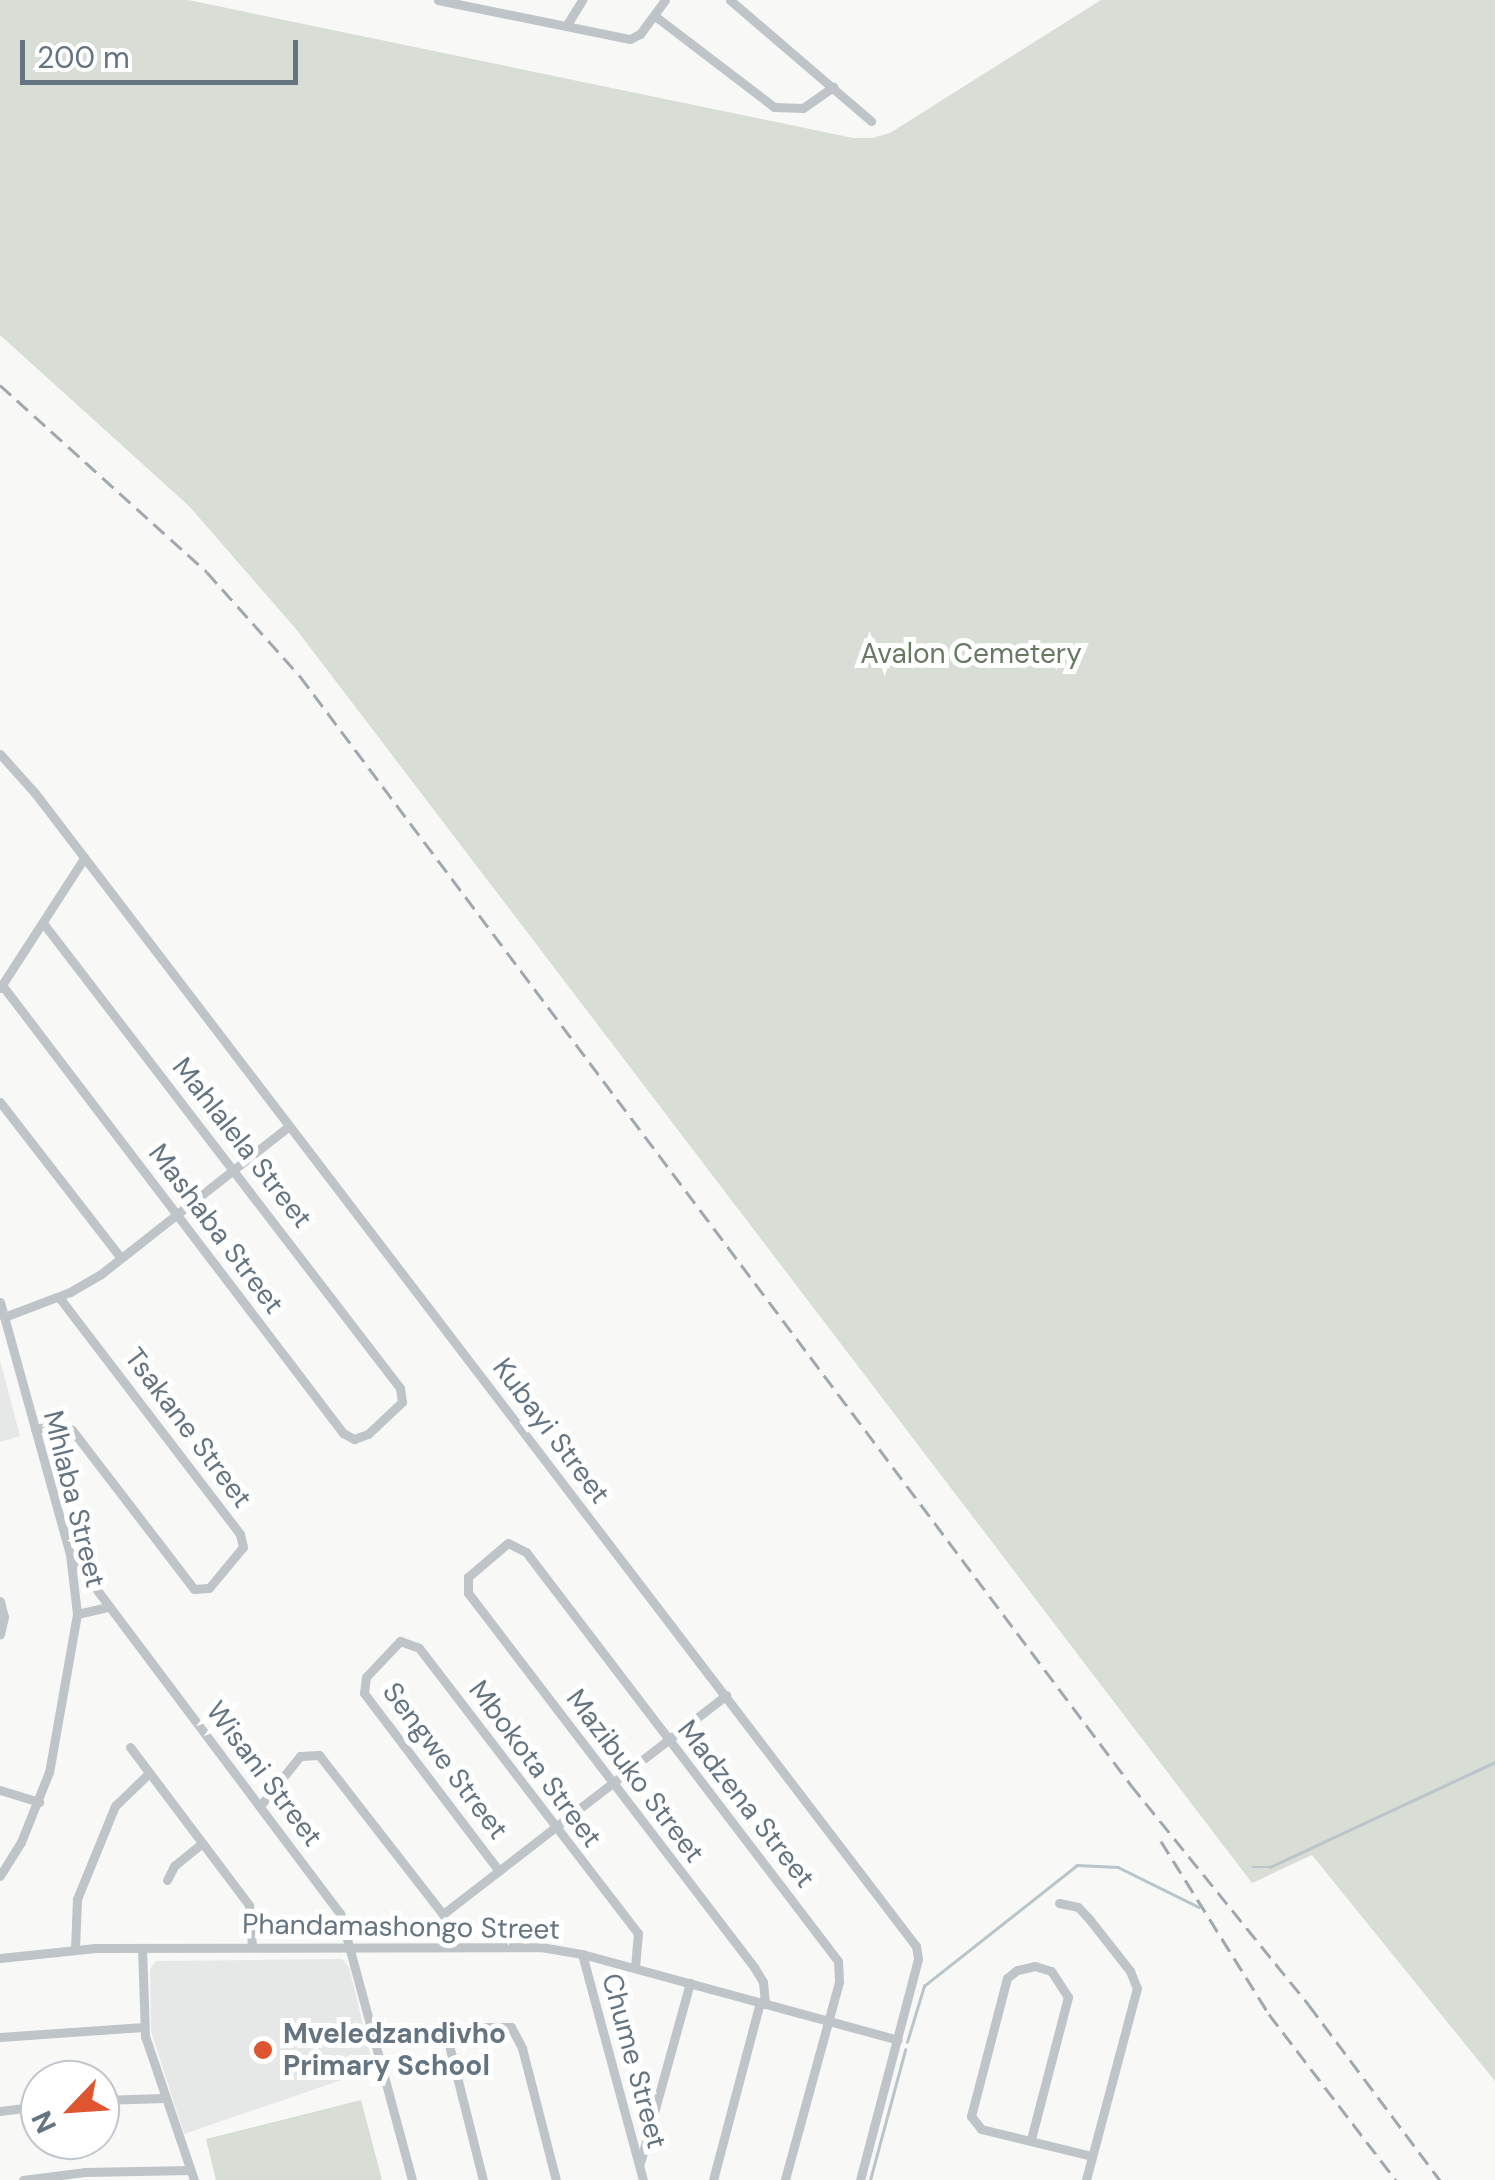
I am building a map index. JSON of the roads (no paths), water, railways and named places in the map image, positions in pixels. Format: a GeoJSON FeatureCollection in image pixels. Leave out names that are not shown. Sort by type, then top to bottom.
{"type":"FeatureCollection","features":[{"type":"Feature","properties":{"kind":"street"},"geometry":{"type":"LineString","coordinates":[[438,0],[630,39],[638,36],[665,0]]}},
{"type":"Feature","properties":{"kind":"street"},"geometry":{"type":"LineString","coordinates":[[566,26],[582,0]]}},
{"type":"Feature","properties":{"kind":"street"},"geometry":{"type":"LineString","coordinates":[[730,0],[871,120]]}},
{"type":"Feature","properties":{"kind":"street"},"geometry":{"type":"LineString","coordinates":[[654,16],[774,108],[802,108],[832,87]]}},
{"type":"Feature","properties":{"kind":"street","name":"Kubayi Street"},"geometry":{"type":"LineString","coordinates":[[0,754],[84,858],[916,1946],[918,1959],[860,2180]]}},
{"type":"Feature","properties":{"kind":"street"},"geometry":{"type":"LineString","coordinates":[[1,986],[84,858]]}},
{"type":"Feature","properties":{"kind":"street","name":"Mahlalela Street"},"geometry":{"type":"LineString","coordinates":[[43,922],[403,1393]]}},
{"type":"Feature","properties":{"kind":"street","name":"Mashaba Street"},"geometry":{"type":"LineString","coordinates":[[1,986],[346,1436],[358,1439],[368,1434],[402,1402],[403,1393]]}},
{"type":"Feature","properties":{"kind":"street"},"geometry":{"type":"LineString","coordinates":[[0,1102],[121,1258]]}},
{"type":"Feature","properties":{"kind":"street"},"geometry":{"type":"LineString","coordinates":[[4,1317],[59,1296],[121,1258],[289,1126]]}},
{"type":"Feature","properties":{"kind":"street","name":"Tsakane Street"},"geometry":{"type":"LineString","coordinates":[[34,1428],[59,1424],[72,1430],[189,1584],[201,1591],[209,1588],[243,1547],[242,1538],[59,1296]]}},
{"type":"Feature","properties":{"kind":"street","name":"Mhlaba Street"},"geometry":{"type":"LineString","coordinates":[[0,1302],[70,1554],[77,1614],[58,1732],[39,1802],[0,1876]]}},
{"type":"Feature","properties":{"kind":"street","name":"Madzena Street"},"geometry":{"type":"LineString","coordinates":[[468,1577],[502,1546],[521,1547],[838,1960],[840,1973],[785,2180]]}},
{"type":"Feature","properties":{"kind":"street","name":"Wisani Street"},"geometry":{"type":"LineString","coordinates":[[70,1554],[333,1900],[350,1949],[412,2180]]}},
{"type":"Feature","properties":{"kind":"street","name":"Mazibuko Street"},"geometry":{"type":"LineString","coordinates":[[468,1577],[472,1599],[760,1976],[762,2003]]}},
{"type":"Feature","properties":{"kind":"street"},"geometry":{"type":"LineString","coordinates":[[0,1601],[4,1617],[0,1635]]}},
{"type":"Feature","properties":{"kind":"street"},"geometry":{"type":"LineString","coordinates":[[77,1614],[107,1606]]}},
{"type":"Feature","properties":{"kind":"street","name":"Mbokota Street"},"geometry":{"type":"LineString","coordinates":[[366,1676],[395,1644],[414,1644],[638,1934],[634,1968]]}},
{"type":"Feature","properties":{"kind":"street","name":"Sengwe Street"},"geometry":{"type":"LineString","coordinates":[[366,1676],[362,1684],[368,1700],[499,1871]]}},
{"type":"Feature","properties":{"kind":"street"},"geometry":{"type":"LineString","coordinates":[[443,1914],[726,1696]]}},
{"type":"Feature","properties":{"kind":"street"},"geometry":{"type":"LineString","coordinates":[[130,1747],[251,1910],[252,1947]]}},
{"type":"Feature","properties":{"kind":"street"},"geometry":{"type":"LineString","coordinates":[[260,1806],[300,1756],[319,1755],[443,1914],[448,1946]]}},
{"type":"Feature","properties":{"kind":"street"},"geometry":{"type":"LineString","coordinates":[[76,1949],[77,1898],[120,1797],[149,1773]]}},
{"type":"Feature","properties":{"kind":"street"},"geometry":{"type":"LineString","coordinates":[[0,1790],[39,1802]]}},
{"type":"Feature","properties":{"kind":"street"},"geometry":{"type":"LineString","coordinates":[[167,1880],[174,1866],[202,1844]]}},
{"type":"Feature","properties":{"kind":"street"},"geometry":{"type":"LineString","coordinates":[[1059,1902],[1078,1907],[1090,1920],[1130,1971],[1137,1988],[1086,2180]]}},
{"type":"Feature","properties":{"kind":"street","name":"Phandamashongo Street"},"geometry":{"type":"LineString","coordinates":[[0,1958],[76,1949],[541,1947],[582,1954],[898,2040]]}},
{"type":"Feature","properties":{"kind":"street"},"geometry":{"type":"LineString","coordinates":[[23,2180],[85,2172],[192,2175],[144,2027],[142,1948]]}},
{"type":"Feature","properties":{"kind":"street"},"geometry":{"type":"LineString","coordinates":[[0,1949],[12,1956]]}},
{"type":"Feature","properties":{"kind":"street","name":"Chume Street"},"geometry":{"type":"LineString","coordinates":[[582,1954],[643,2180]]}},
{"type":"Feature","properties":{"kind":"street"},"geometry":{"type":"LineString","coordinates":[[1031,2140],[1068,1997],[1051,1971],[1035,1966],[1017,1970],[1006,1978],[970,2110],[972,2121],[981,2129],[1092,2156]]}},
{"type":"Feature","properties":{"kind":"street"},"geometry":{"type":"LineString","coordinates":[[639,2165],[690,1983]]}},
{"type":"Feature","properties":{"kind":"street"},"geometry":{"type":"LineString","coordinates":[[713,2180],[762,2003]]}},
{"type":"Feature","properties":{"kind":"street"},"geometry":{"type":"LineString","coordinates":[[376,2044],[445,2029],[496,2024],[516,2032],[556,2180]]}},
{"type":"Feature","properties":{"kind":"street"},"geometry":{"type":"LineString","coordinates":[[0,2037],[144,2027]]}},
{"type":"Feature","properties":{"kind":"street"},"geometry":{"type":"LineString","coordinates":[[445,2029],[483,2180]]}},
{"type":"Feature","properties":{"kind":"street"},"geometry":{"type":"LineString","coordinates":[[120,2099],[166,2098]]}},
{"type":"Feature","properties":{"kind":"waterway"},"geometry":{"type":"LineString","coordinates":[[1253,1867],[1270,1867],[1495,1762]]}},
{"type":"Feature","properties":{"kind":"waterway"},"geometry":{"type":"LineString","coordinates":[[907,2042],[924,1986],[1077,1865],[1118,1867],[1199,1907]]}},
{"type":"Feature","properties":{"kind":"waterway"},"geometry":{"type":"LineString","coordinates":[[870,2180],[905,2050]]}},
{"type":"Feature","properties":{"kind":"railway"},"geometry":{"type":"LineString","coordinates":[[0,385],[207,572],[300,676],[1131,1785],[1309,2005],[1440,2180]]}},
{"type":"Feature","properties":{"kind":"railway"},"geometry":{"type":"LineString","coordinates":[[1161,1841],[1269,2014],[1396,2180]]}},
{"type":"Feature","properties":{"kind":"place","name":"Mveledzandivho Primary School"},"geometry":{"type":"Point","coordinates":[263,2050]}},
{"type":"Feature","properties":{"kind":"park label","name":"Avalon Cemetery"},"geometry":{"type":"Point","coordinates":[971,654]}}]}
